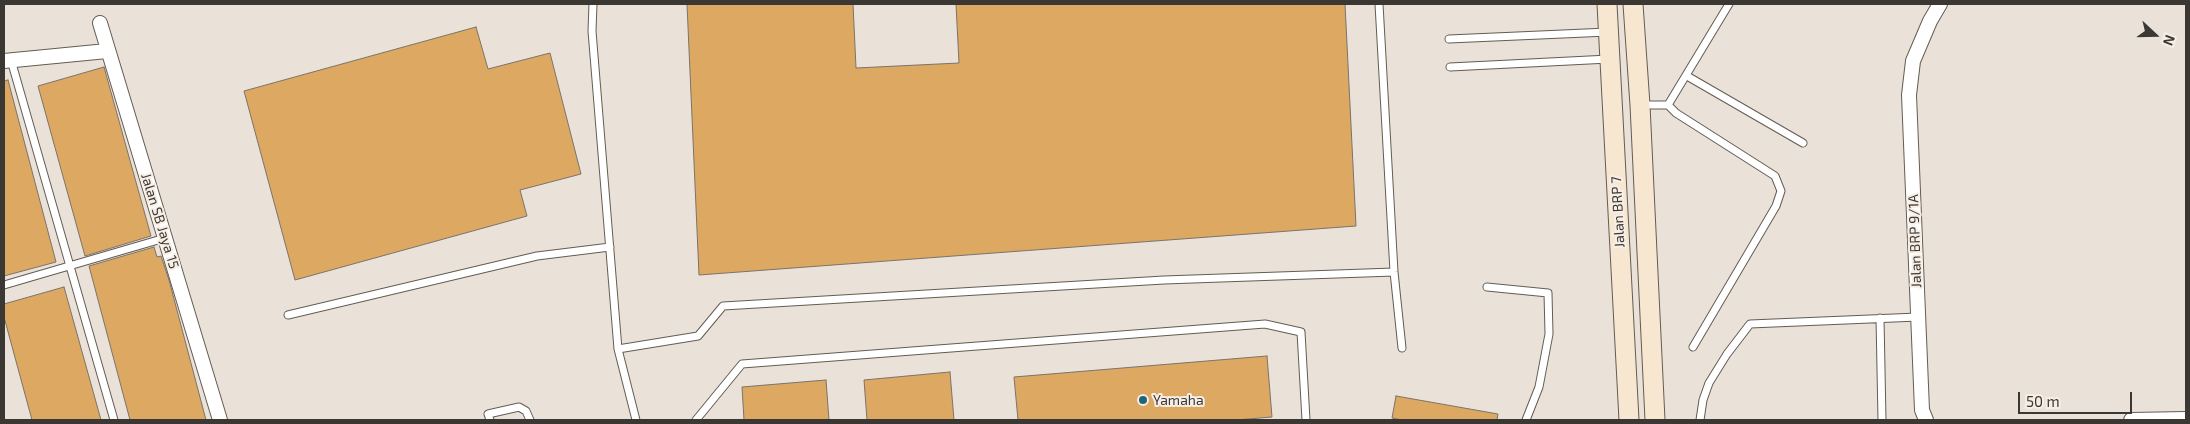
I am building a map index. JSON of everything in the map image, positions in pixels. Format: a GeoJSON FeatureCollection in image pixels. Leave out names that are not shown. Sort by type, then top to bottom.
{"type":"FeatureCollection","features":[{"type":"Feature","properties":{"kind":"main road","name":"Jalan BRP 7"},"geometry":{"type":"LineString","coordinates":[[1606,4],[1629,419]]}},
{"type":"Feature","properties":{"kind":"main road","name":"Jalan BRP 7"},"geometry":{"type":"LineString","coordinates":[[1633,4],[1640,105],[1655,415]]}},
{"type":"Feature","properties":{"kind":"street","name":"Jalan BRP 9/1A"},"geometry":{"type":"LineString","coordinates":[[1926,420],[1922,410],[1909,95],[1913,61],[1930,21],[1940,4]]}},
{"type":"Feature","properties":{"kind":"street","name":"Jalan SB Jaya 15"},"geometry":{"type":"LineString","coordinates":[[100,23],[220,420]]}},
{"type":"Feature","properties":{"kind":"street"},"geometry":{"type":"LineString","coordinates":[[7,61],[108,51]]}},
{"type":"Feature","properties":{"kind":"street"},"geometry":{"type":"LineString","coordinates":[[2131,420],[2186,419]]}},
{"type":"Feature","properties":{"kind":"lane"},"geometry":{"type":"LineString","coordinates":[[593,4],[592,31],[618,349],[636,420]]}},
{"type":"Feature","properties":{"kind":"lane"},"geometry":{"type":"LineString","coordinates":[[1379,4],[1394,272],[1402,348]]}},
{"type":"Feature","properties":{"kind":"lane"},"geometry":{"type":"LineString","coordinates":[[1668,105],[1687,76],[1728,4]]}},
{"type":"Feature","properties":{"kind":"lane"},"geometry":{"type":"LineString","coordinates":[[1449,40],[1608,32]]}},
{"type":"Feature","properties":{"kind":"lane"},"geometry":{"type":"LineString","coordinates":[[1450,67],[1610,59]]}},
{"type":"Feature","properties":{"kind":"lane"},"geometry":{"type":"LineString","coordinates":[[7,61],[70,266],[114,420]]}},
{"type":"Feature","properties":{"kind":"lane"},"geometry":{"type":"LineString","coordinates":[[1687,76],[1803,144]]}},
{"type":"Feature","properties":{"kind":"lane"},"geometry":{"type":"LineString","coordinates":[[1640,105],[1668,105],[1676,113],[1774,176],[1781,191],[1776,206],[1693,347]]}},
{"type":"Feature","properties":{"kind":"lane"},"geometry":{"type":"LineString","coordinates":[[4,285],[165,238]]}},
{"type":"Feature","properties":{"kind":"lane"},"geometry":{"type":"LineString","coordinates":[[288,315],[537,256],[610,247]]}},
{"type":"Feature","properties":{"kind":"lane"},"geometry":{"type":"LineString","coordinates":[[618,349],[698,336],[723,306],[1164,280],[1394,272]]}},
{"type":"Feature","properties":{"kind":"lane"},"geometry":{"type":"LineString","coordinates":[[1487,287],[1548,293],[1549,334],[1540,387],[1526,420]]}},
{"type":"Feature","properties":{"kind":"lane"},"geometry":{"type":"LineString","coordinates":[[1700,420],[1703,400],[1709,383],[1727,354],[1750,324],[1918,317]]}},
{"type":"Feature","properties":{"kind":"lane"},"geometry":{"type":"LineString","coordinates":[[1880,318],[1882,420]]}},
{"type":"Feature","properties":{"kind":"lane"},"geometry":{"type":"LineString","coordinates":[[696,420],[742,364],[1265,324],[1301,332],[1306,420]]}},
{"type":"Feature","properties":{"kind":"lane"},"geometry":{"type":"LineString","coordinates":[[490,420],[488,414],[519,407],[526,411],[530,420]]}},
{"type":"Feature","properties":{"kind":"building"},"geometry":{"type":"Polygon","coordinates":[[[687,4],[853,4],[856,68],[959,63],[956,4],[1345,4],[1356,226],[699,275],[687,4]]]}},
{"type":"Feature","properties":{"kind":"building"},"geometry":{"type":"Polygon","coordinates":[[[476,27],[488,69],[550,53],[581,174],[520,190],[527,216],[295,280],[244,91],[476,27]]]}},
{"type":"Feature","properties":{"kind":"building"},"geometry":{"type":"Polygon","coordinates":[[[104,67],[151,236],[85,256],[38,86],[104,67]]]}},
{"type":"Feature","properties":{"kind":"building"},"geometry":{"type":"Polygon","coordinates":[[[8,80],[56,262],[4,276],[4,81],[8,80]]]}},
{"type":"Feature","properties":{"kind":"building"},"geometry":{"type":"Polygon","coordinates":[[[154,247],[157,257],[161,256],[169,280],[206,420],[130,420],[89,266],[154,247]]]}},
{"type":"Feature","properties":{"kind":"building"},"geometry":{"type":"Polygon","coordinates":[[[64,287],[101,420],[32,420],[4,317],[4,304],[64,287]]]}},
{"type":"Feature","properties":{"kind":"building","name":"Yamaha"},"geometry":{"type":"Polygon","coordinates":[[[1267,356],[1272,417],[1236,420],[1018,420],[1014,377],[1267,356]]]}},
{"type":"Feature","properties":{"kind":"building"},"geometry":{"type":"Polygon","coordinates":[[[950,372],[954,420],[867,420],[864,380],[950,372]]]}},
{"type":"Feature","properties":{"kind":"building"},"geometry":{"type":"Polygon","coordinates":[[[826,380],[829,420],[744,420],[742,387],[826,380]]]}},
{"type":"Feature","properties":{"kind":"building"},"geometry":{"type":"Polygon","coordinates":[[[1396,396],[1498,414],[1497,420],[1402,420],[1392,418],[1396,396]]]}},
{"type":"Feature","properties":{"kind":"place","name":"Yamaha"},"geometry":{"type":"Point","coordinates":[1143,400]}}]}
